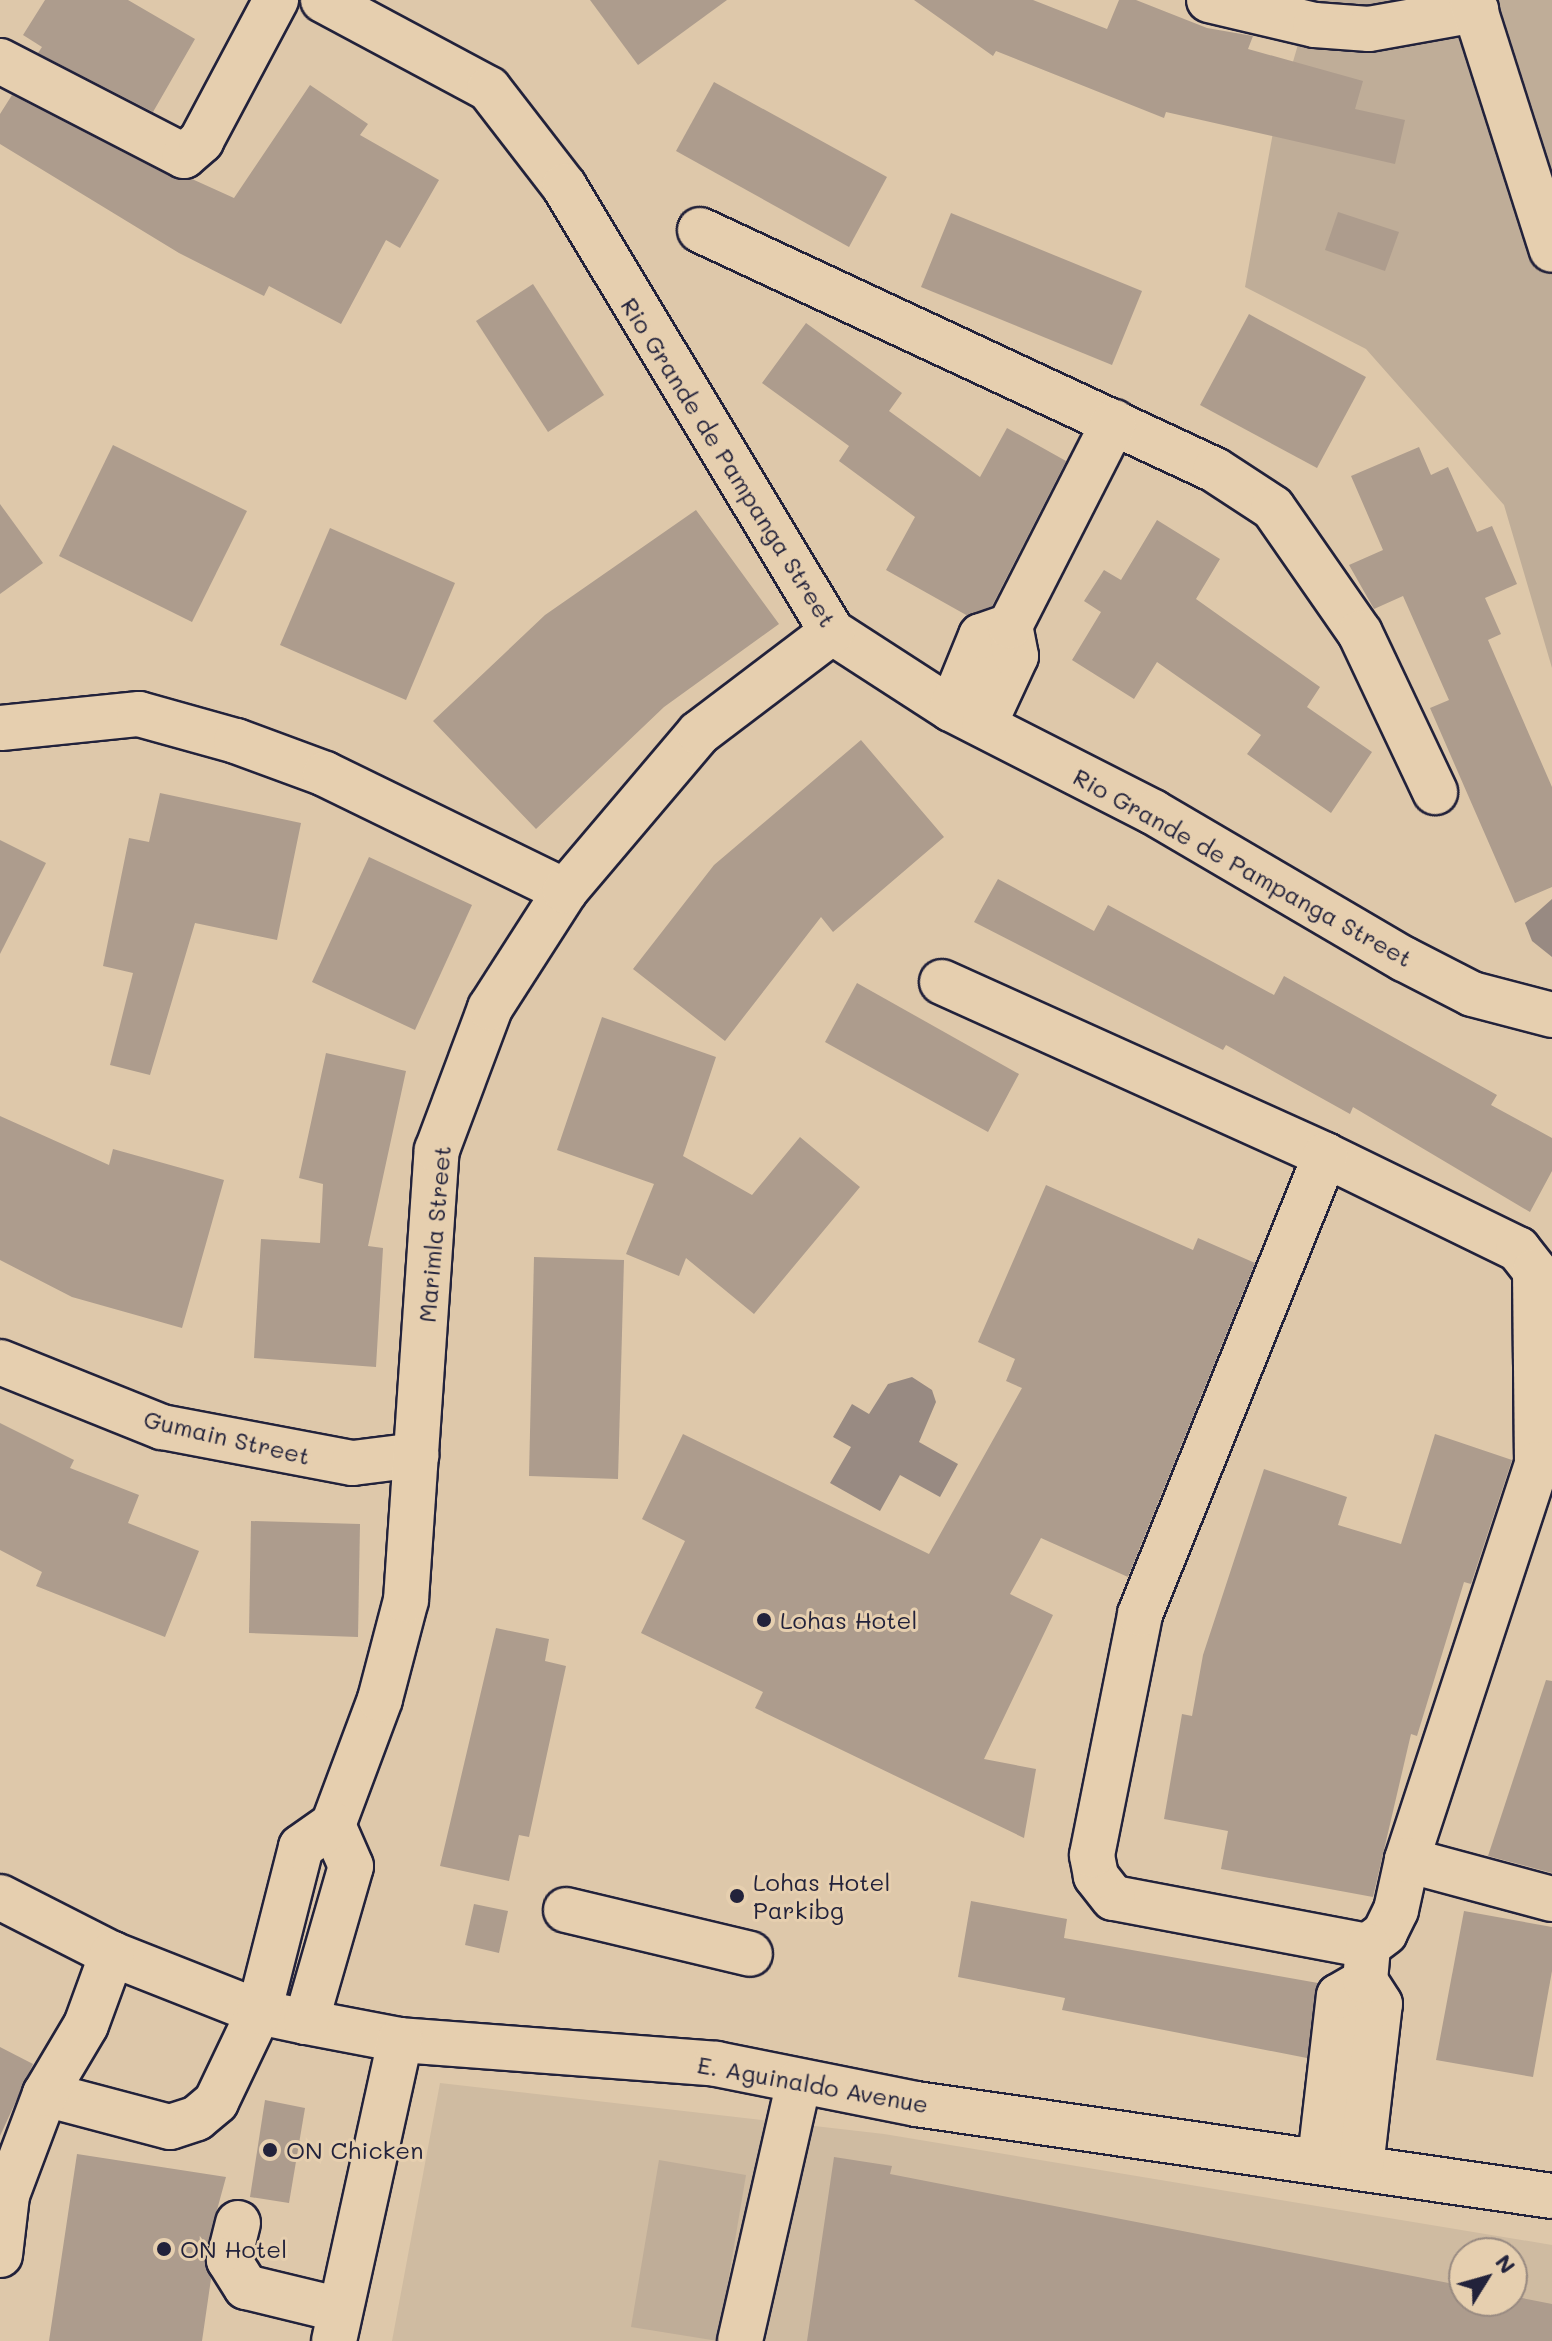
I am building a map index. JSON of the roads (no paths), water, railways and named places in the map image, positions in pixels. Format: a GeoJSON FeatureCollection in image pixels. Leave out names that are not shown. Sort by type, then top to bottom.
{"type":"FeatureCollection","features":[{"type":"Feature","properties":{"kind":"street"},"geometry":{"type":"LineString","coordinates":[[0,61],[184,156],[201,141],[276,0]]}},
{"type":"Feature","properties":{"kind":"street","name":"Rio Grande de Pampanga Street"},"geometry":{"type":"LineString","coordinates":[[323,0],[489,89],[564,186],[832,632],[968,717],[1153,812],[1472,994],[1552,1015]]}},
{"type":"Feature","properties":{"kind":"street"},"geometry":{"type":"LineString","coordinates":[[1219,2],[1369,29],[1474,5],[1552,250]]}},
{"type":"Feature","properties":{"kind":"street"},"geometry":{"type":"LineString","coordinates":[[700,230],[1215,470],[1273,508],[1360,633],[1435,792]]}},
{"type":"Feature","properties":{"kind":"street"},"geometry":{"type":"LineString","coordinates":[[968,717],[981,636],[1010,626],[1114,422]]}},
{"type":"Feature","properties":{"kind":"street","name":"Marimla Street"},"geometry":{"type":"LineString","coordinates":[[333,1825],[380,1699],[406,1600],[437,1150],[490,1008],[565,891],[699,733],[832,632]]}},
{"type":"Feature","properties":{"kind":"street"},"geometry":{"type":"LineString","coordinates":[[1,728],[139,714],[236,741],[325,774],[565,891]]}},
{"type":"Feature","properties":{"kind":"street"},"geometry":{"type":"LineString","coordinates":[[942,982],[1325,1155],[1518,1249],[1535,1271],[1546,1389],[1533,1477],[1407,1860],[1396,1910],[1367,1964],[1339,1996],[1341,2163]]}},
{"type":"Feature","properties":{"kind":"street"},"geometry":{"type":"LineString","coordinates":[[1325,1155],[1140,1614],[1092,1855],[1096,1876],[1113,1898],[1367,1964]]}},
{"type":"Feature","properties":{"kind":"street","name":"Gumain Street"},"geometry":{"type":"LineString","coordinates":[[0,1362],[162,1427],[219,1440],[353,1463],[416,1455]]}},
{"type":"Feature","properties":{"kind":"street"},"geometry":{"type":"LineString","coordinates":[[45,2094],[170,2127],[197,2118],[231,2080],[259,2012],[301,1847],[333,1825],[351,1866],[306,2022]]}},
{"type":"Feature","properties":{"kind":"street"},"geometry":{"type":"LineString","coordinates":[[1407,1860],[1552,1899]]}},
{"type":"Feature","properties":{"kind":"street","name":"E. Aguinaldo Avenue"},"geometry":{"type":"LineString","coordinates":[[0,1897],[112,1954],[259,2012],[306,2022],[400,2040],[716,2064],[916,2104],[1341,2163],[1552,2196]]}},
{"type":"Feature","properties":{"kind":"street"},"geometry":{"type":"LineString","coordinates":[[566,1910],[750,1954]]}},
{"type":"Feature","properties":{"kind":"street"},"geometry":{"type":"LineString","coordinates":[[0,2255],[4,2193],[45,2094],[71,2018],[112,1954]]}},
{"type":"Feature","properties":{"kind":"street"},"geometry":{"type":"LineString","coordinates":[[238,2223],[229,2260],[246,2287],[337,2326],[400,2040]]}},
{"type":"Feature","properties":{"kind":"street"},"geometry":{"type":"LineString","coordinates":[[740,2341],[799,2082]]}},
{"type":"Feature","properties":{"kind":"place","name":"Lohas Hotel"},"geometry":{"type":"Point","coordinates":[764,1620]}},
{"type":"Feature","properties":{"kind":"place","name":"Lohas Hotel Parkibg"},"geometry":{"type":"Point","coordinates":[737,1896]}},
{"type":"Feature","properties":{"kind":"place","name":"ON Chicken"},"geometry":{"type":"Point","coordinates":[270,2150]}},
{"type":"Feature","properties":{"kind":"place","name":"ON Hotel"},"geometry":{"type":"Point","coordinates":[164,2249]}}]}
